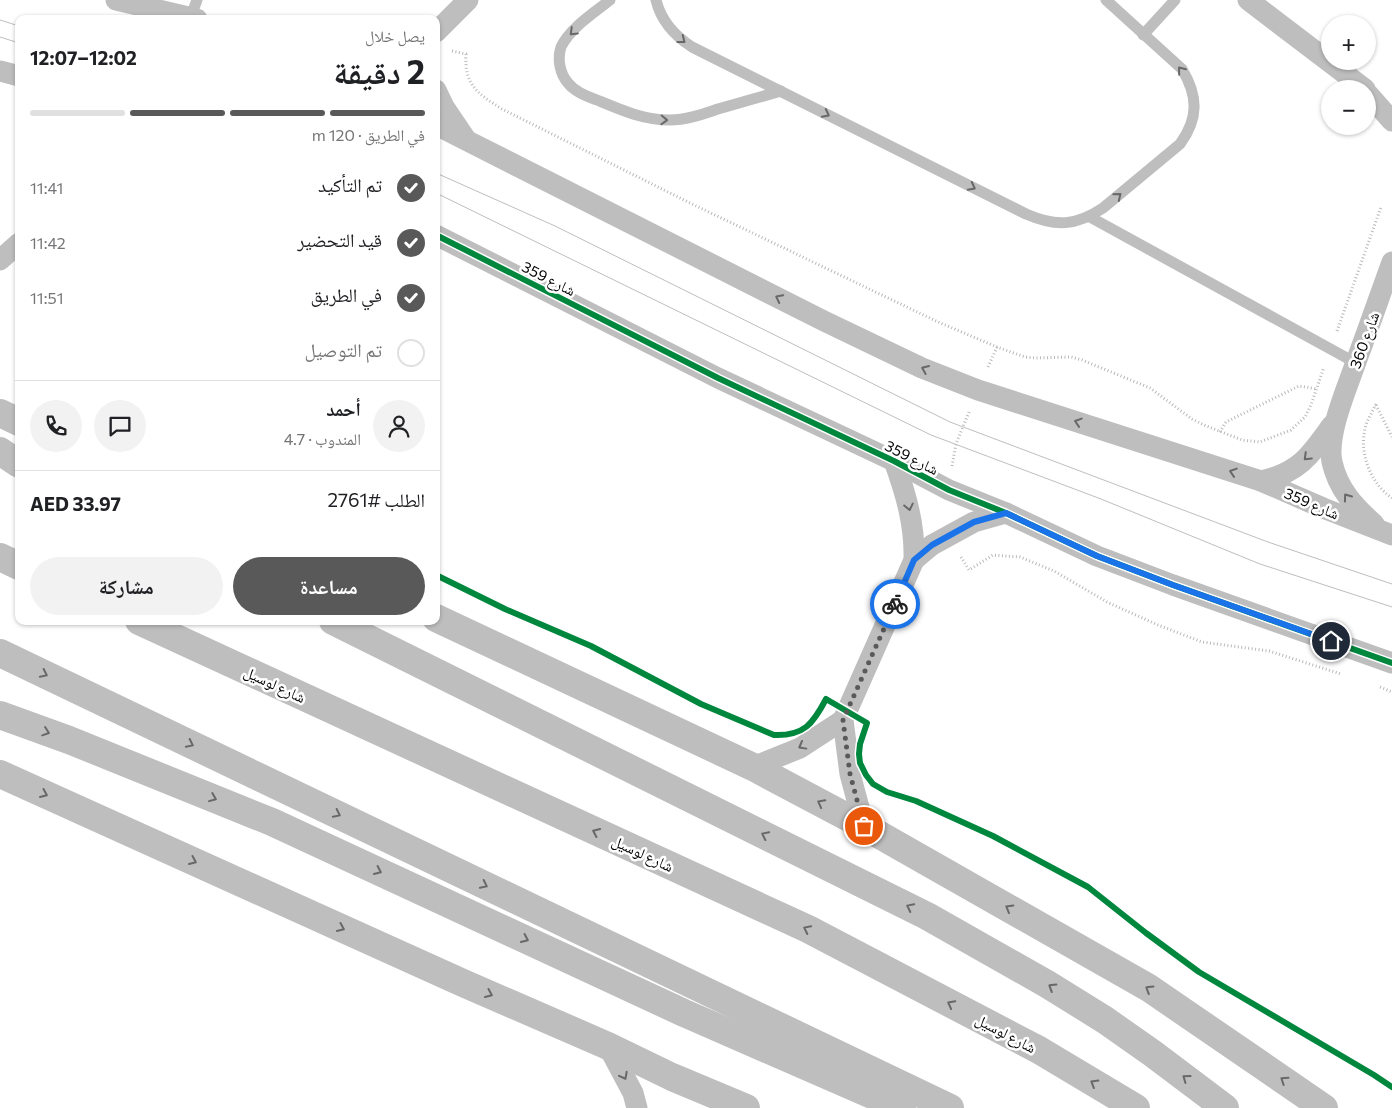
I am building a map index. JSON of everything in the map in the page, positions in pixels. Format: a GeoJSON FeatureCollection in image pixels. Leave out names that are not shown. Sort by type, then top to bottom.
{"type":"FeatureCollection","features":[{"type":"Feature","properties":{"kind":"main road"},"geometry":{"type":"LineString","coordinates":[[0,413],[15,420]]}},
{"type":"Feature","properties":{"kind":"main road"},"geometry":{"type":"LineString","coordinates":[[0,451],[15,461]]}},
{"type":"Feature","properties":{"kind":"main road"},"geometry":{"type":"LineString","coordinates":[[0,557],[15,564]]}},
{"type":"Feature","properties":{"kind":"main road"},"geometry":{"type":"LineString","coordinates":[[440,620],[753,767],[864,826],[1149,988],[1324,1108]]}},
{"type":"Feature","properties":{"kind":"main road","name":"شارع لوسيل"},"geometry":{"type":"LineString","coordinates":[[148,625],[808,929],[1039,1050],[1136,1108]]}},
{"type":"Feature","properties":{"kind":"main road"},"geometry":{"type":"LineString","coordinates":[[341,625],[928,916],[1030,974],[1105,1020],[1225,1108]]}},
{"type":"Feature","properties":{"kind":"main road"},"geometry":{"type":"LineString","coordinates":[[0,653],[950,1108]]}},
{"type":"Feature","properties":{"kind":"main road"},"geometry":{"type":"LineString","coordinates":[[0,716],[69,740],[272,822],[684,1013],[902,1108]]}},
{"type":"Feature","properties":{"kind":"main road"},"geometry":{"type":"LineString","coordinates":[[0,774],[463,983],[608,1046],[672,1077],[746,1108]]}},
{"type":"Feature","properties":{"kind":"street"},"geometry":{"type":"LineString","coordinates":[[116,0],[195,12]]}},
{"type":"Feature","properties":{"kind":"street"},"geometry":{"type":"LineString","coordinates":[[440,29],[468,0]]}},
{"type":"Feature","properties":{"kind":"street"},"geometry":{"type":"LineString","coordinates":[[1248,0],[1352,80]]}},
{"type":"Feature","properties":{"kind":"street"},"geometry":{"type":"LineString","coordinates":[[0,71],[15,75]]}},
{"type":"Feature","properties":{"kind":"street"},"geometry":{"type":"LineString","coordinates":[[1376,96],[1392,106]]}},
{"type":"Feature","properties":{"kind":"street"},"geometry":{"type":"LineString","coordinates":[[440,98],[466,140]]}},
{"type":"Feature","properties":{"kind":"street"},"geometry":{"type":"LineString","coordinates":[[1376,103],[1392,121]]}},
{"type":"Feature","properties":{"kind":"street","name":"شارع 359"},"geometry":{"type":"LineString","coordinates":[[440,127],[824,321],[922,368],[978,390],[1261,481],[1387,533]]}},
{"type":"Feature","properties":{"kind":"street","name":"شارع 359"},"geometry":{"type":"LineString","coordinates":[[440,237],[718,378],[894,461],[948,490],[1006,513],[1097,556],[1392,664]]}},
{"type":"Feature","properties":{"kind":"street"},"geometry":{"type":"LineString","coordinates":[[0,260],[15,247]]}},
{"type":"Feature","properties":{"kind":"street","name":"شارع 360"},"geometry":{"type":"LineString","coordinates":[[1387,533],[1355,507],[1340,486],[1331,452],[1336,418],[1392,262]]}},
{"type":"Feature","properties":{"kind":"street","name":"شارع 360"},"geometry":{"type":"LineString","coordinates":[[1261,481],[1277,477],[1294,469],[1316,449],[1336,418]]}},
{"type":"Feature","properties":{"kind":"street"},"geometry":{"type":"LineString","coordinates":[[864,826],[850,774],[843,720],[914,560],[912,520],[905,490],[894,461]]}},
{"type":"Feature","properties":{"kind":"street"},"geometry":{"type":"LineString","coordinates":[[914,560],[932,545],[974,522],[1006,513]]}},
{"type":"Feature","properties":{"kind":"street"},"geometry":{"type":"LineString","coordinates":[[753,767],[800,748],[843,720]]}},
{"type":"Feature","properties":{"kind":"street"},"geometry":{"type":"LineString","coordinates":[[608,1046],[633,1093],[637,1108]]}},
{"type":"Feature","properties":{"kind":"lane"},"geometry":{"type":"LineString","coordinates":[[610,0],[574,30],[560,50],[559,62],[562,74],[568,84],[578,91],[631,115],[671,120],[692,118],[781,91]]}},
{"type":"Feature","properties":{"kind":"lane"},"geometry":{"type":"LineString","coordinates":[[656,0],[663,18],[681,40],[1041,221],[1058,223],[1074,222],[1090,217],[1171,152],[1188,133],[1193,121],[1195,108],[1194,94],[1182,69],[1106,0]]}},
{"type":"Feature","properties":{"kind":"lane"},"geometry":{"type":"LineString","coordinates":[[1143,35],[1175,0]]}},
{"type":"Feature","properties":{"kind":"lane"},"geometry":{"type":"LineString","coordinates":[[1090,217],[1356,362]]}},
{"type":"Feature","properties":{"kind":"path"},"geometry":{"type":"LineString","coordinates":[[466,54],[465,68],[472,85],[480,94],[502,109],[688,202],[918,313],[997,347],[1025,357],[1072,357],[1150,388],[1192,419],[1242,440],[1260,442],[1274,438],[1292,430],[1305,417],[1317,389],[1381,207]]}},
{"type":"Feature","properties":{"kind":"path"},"geometry":{"type":"LineString","coordinates":[[948,490],[956,444],[997,347]]}},
{"type":"Feature","properties":{"kind":"path"},"geometry":{"type":"LineString","coordinates":[[1220,432],[1226,422],[1299,386],[1317,389]]}},
{"type":"Feature","properties":{"kind":"path"},"geometry":{"type":"LineString","coordinates":[[1392,437],[1376,404],[1367,422],[1364,447],[1368,467],[1375,481],[1392,498]]}},
{"type":"Feature","properties":{"kind":"path"},"geometry":{"type":"LineString","coordinates":[[947,536],[970,570],[993,555],[1020,556],[1054,571],[1124,610],[1202,642],[1269,651],[1342,674]]}},
{"type":"Feature","properties":{"kind":"path"},"geometry":{"type":"LineString","coordinates":[[1376,686],[1392,692]]}},
{"type":"Feature","properties":{"kind":"tram line"},"geometry":{"type":"LineString","coordinates":[[0,20],[15,25]]}},
{"type":"Feature","properties":{"kind":"tram line"},"geometry":{"type":"LineString","coordinates":[[0,37],[15,42]]}},
{"type":"Feature","properties":{"kind":"tram line"},"geometry":{"type":"LineString","coordinates":[[440,175],[555,226],[950,422],[1268,542],[1392,584]]}},
{"type":"Feature","properties":{"kind":"tram line"},"geometry":{"type":"LineString","coordinates":[[440,195],[931,435],[1101,499],[1260,564],[1392,607]]}},
{"type":"Feature","properties":{"kind":"cycle path"},"geometry":{"type":"LineString","coordinates":[[440,237],[718,378],[894,461],[949,490],[1006,513],[1097,556],[1392,663]]}},
{"type":"Feature","properties":{"kind":"cycle path"},"geometry":{"type":"LineString","coordinates":[[440,577],[505,609],[591,646],[701,704],[774,735],[793,733],[806,727],[812,722],[826,699],[867,723],[860,744],[859,754],[860,763],[873,784],[887,792],[916,801],[993,836],[1088,887],[1199,972],[1392,1087]]}},
{"type":"Feature","properties":{"kind":"way so far"},"geometry":{"type":"LineString","coordinates":[[864,826],[850,774],[843,720],[895,604]]}},
{"type":"Feature","properties":{"kind":"route"},"geometry":{"type":"LineString","coordinates":[[895,604],[914,560],[932,545],[974,522],[1006,513],[1097,556],[1331,641]]}}]}
